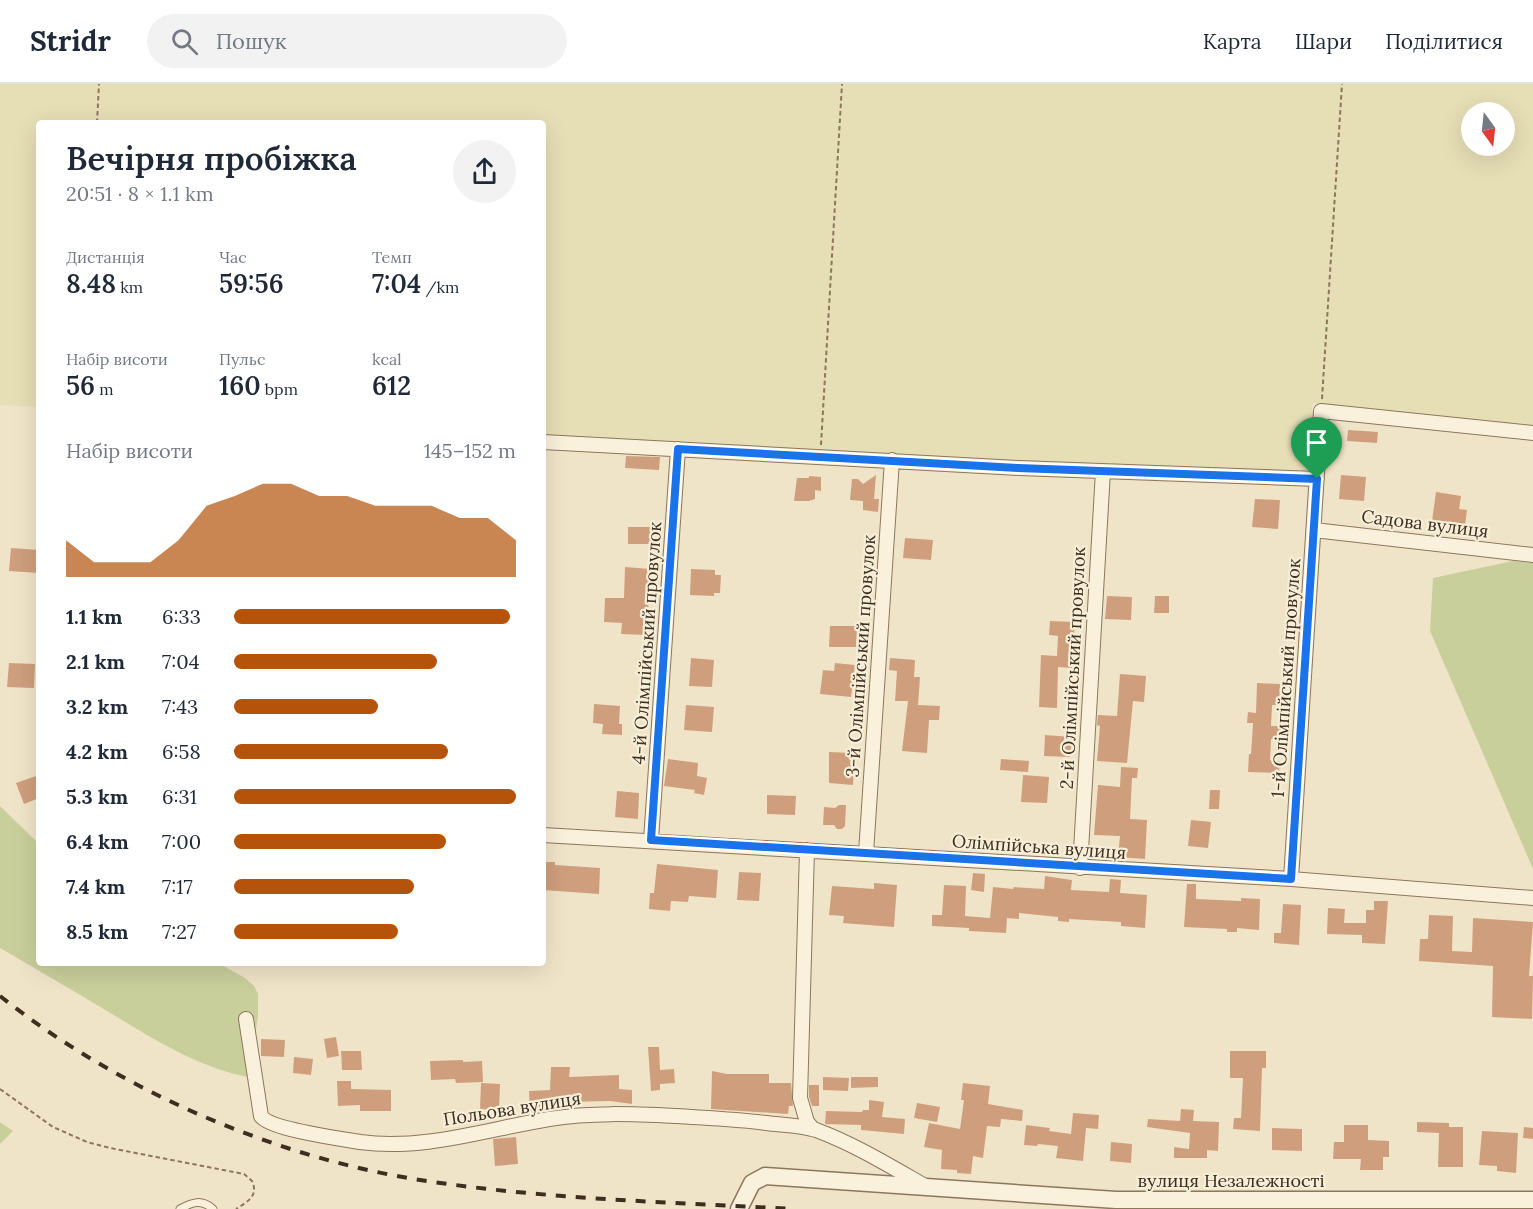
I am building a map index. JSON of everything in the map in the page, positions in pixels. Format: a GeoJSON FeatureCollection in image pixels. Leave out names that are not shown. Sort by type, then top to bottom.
{"type":"FeatureCollection","features":[{"type":"Feature","properties":{"kind":"street"},"geometry":{"type":"LineString","coordinates":[[1322,411],[1533,433]]}},
{"type":"Feature","properties":{"kind":"street","name":"1-й Олімпійський провулок"},"geometry":{"type":"LineString","coordinates":[[1291,879],[1322,411]]}},
{"type":"Feature","properties":{"kind":"street"},"geometry":{"type":"LineString","coordinates":[[546,442],[1103,471],[1317,479]]}},
{"type":"Feature","properties":{"kind":"street","name":"4-й Олімпійський провулок"},"geometry":{"type":"LineString","coordinates":[[651,840],[678,449]]}},
{"type":"Feature","properties":{"kind":"street","name":"3-й Олімпійський провулок"},"geometry":{"type":"LineString","coordinates":[[866,853],[892,460]]}},
{"type":"Feature","properties":{"kind":"street","name":"2-й Олімпійський провулок"},"geometry":{"type":"LineString","coordinates":[[1080,868],[1103,471]]}},
{"type":"Feature","properties":{"kind":"street","name":"Садова вулиця"},"geometry":{"type":"LineString","coordinates":[[1314,530],[1533,555]]}},
{"type":"Feature","properties":{"kind":"street","name":"Олімпійська вулиця"},"geometry":{"type":"LineString","coordinates":[[546,835],[1291,879],[1533,898]]}},
{"type":"Feature","properties":{"kind":"street"},"geometry":{"type":"LineString","coordinates":[[807,850],[800,1098],[807,1122],[813,1129]]}},
{"type":"Feature","properties":{"kind":"street","name":"Польова вулиця"},"geometry":{"type":"LineString","coordinates":[[246,1019],[262,1118],[268,1122],[328,1137],[372,1144],[401,1144],[550,1119],[595,1115],[754,1122],[813,1129],[857,1148],[930,1188]]}},
{"type":"Feature","properties":{"kind":"street","name":"вулиця Незалежності"},"geometry":{"type":"LineString","coordinates":[[739,1209],[752,1183],[765,1176],[1116,1200],[1533,1200]]}},
{"type":"Feature","properties":{"kind":"lane"},"geometry":{"type":"LineString","coordinates":[[180,1209],[198,1202],[213,1209]]}},
{"type":"Feature","properties":{"kind":"path"},"geometry":{"type":"LineString","coordinates":[[97,120],[99,84]]}},
{"type":"Feature","properties":{"kind":"path"},"geometry":{"type":"LineString","coordinates":[[820,457],[842,84]]}},
{"type":"Feature","properties":{"kind":"path"},"geometry":{"type":"LineString","coordinates":[[1322,411],[1342,84]]}},
{"type":"Feature","properties":{"kind":"path"},"geometry":{"type":"LineString","coordinates":[[0,1089],[52,1127],[87,1142],[244,1174],[252,1181],[254,1192],[252,1198],[236,1209]]}},
{"type":"Feature","properties":{"kind":"shaded area"},"geometry":{"type":"Polygon","coordinates":[[[0,84],[1533,84],[1533,427],[1313,403],[1307,472],[1103,466],[546,437],[546,120],[36,120],[36,407],[0,405],[0,84]]]}},
{"type":"Feature","properties":{"kind":"green space"},"geometry":{"type":"Polygon","coordinates":[[[1513,561],[1533,563],[1533,869],[1430,631],[1433,578],[1513,561]]]}},
{"type":"Feature","properties":{"kind":"green space"},"geometry":{"type":"Polygon","coordinates":[[[0,806],[36,841],[36,966],[223,966],[245,978],[254,986],[258,994],[258,1017],[248,1077],[192,1059],[0,948],[0,806]]]}},
{"type":"Feature","properties":{"kind":"green space"},"geometry":{"type":"Polygon","coordinates":[[[0,1122],[13,1131],[0,1144],[0,1122]]]}},
{"type":"Feature","properties":{"kind":"building"},"geometry":{"type":"Polygon","coordinates":[[[1348,430],[1378,432],[1377,443],[1347,441],[1348,430]]]}},
{"type":"Feature","properties":{"kind":"building"},"geometry":{"type":"Polygon","coordinates":[[[626,456],[660,457],[659,470],[625,468],[626,456]]]}},
{"type":"Feature","properties":{"kind":"building"},"geometry":{"type":"Polygon","coordinates":[[[876,475],[874,499],[879,499],[878,512],[863,510],[863,501],[850,500],[852,479],[858,479],[863,484],[876,475]]]}},
{"type":"Feature","properties":{"kind":"building"},"geometry":{"type":"Polygon","coordinates":[[[1341,475],[1366,477],[1364,501],[1339,499],[1341,475]]]}},
{"type":"Feature","properties":{"kind":"building"},"geometry":{"type":"Polygon","coordinates":[[[809,476],[821,477],[821,491],[815,490],[815,499],[794,501],[797,478],[809,478],[809,476]]]}},
{"type":"Feature","properties":{"kind":"building"},"geometry":{"type":"Polygon","coordinates":[[[1436,492],[1461,496],[1459,509],[1467,510],[1465,526],[1432,521],[1436,492]]]}},
{"type":"Feature","properties":{"kind":"building"},"geometry":{"type":"Polygon","coordinates":[[[1255,499],[1280,500],[1278,529],[1252,527],[1255,499]]]}},
{"type":"Feature","properties":{"kind":"building"},"geometry":{"type":"Polygon","coordinates":[[[628,527],[650,527],[650,544],[628,544],[628,527]]]}},
{"type":"Feature","properties":{"kind":"building"},"geometry":{"type":"Polygon","coordinates":[[[905,538],[933,540],[931,560],[903,558],[905,538]]]}},
{"type":"Feature","properties":{"kind":"building"},"geometry":{"type":"Polygon","coordinates":[[[11,548],[36,550],[36,573],[9,571],[11,548]]]}},
{"type":"Feature","properties":{"kind":"building"},"geometry":{"type":"Polygon","coordinates":[[[625,567],[650,569],[647,635],[621,634],[622,623],[604,622],[605,598],[624,598],[625,567]]]}},
{"type":"Feature","properties":{"kind":"building"},"geometry":{"type":"Polygon","coordinates":[[[691,569],[715,570],[715,575],[721,575],[720,593],[714,593],[714,596],[690,595],[691,569]]]}},
{"type":"Feature","properties":{"kind":"building"},"geometry":{"type":"Polygon","coordinates":[[[1107,596],[1132,597],[1131,620],[1105,619],[1107,596]]]}},
{"type":"Feature","properties":{"kind":"building"},"geometry":{"type":"Polygon","coordinates":[[[1155,596],[1169,596],[1169,613],[1154,613],[1155,596]]]}},
{"type":"Feature","properties":{"kind":"building"},"geometry":{"type":"Polygon","coordinates":[[[1050,621],[1075,622],[1072,668],[1058,667],[1057,708],[1039,707],[1041,655],[1057,656],[1058,636],[1049,635],[1050,621]]]}},
{"type":"Feature","properties":{"kind":"building"},"geometry":{"type":"Polygon","coordinates":[[[830,626],[857,626],[856,647],[829,647],[830,626]]]}},
{"type":"Feature","properties":{"kind":"building"},"geometry":{"type":"Polygon","coordinates":[[[691,658],[714,660],[712,687],[689,686],[691,658]]]}},
{"type":"Feature","properties":{"kind":"building"},"geometry":{"type":"Polygon","coordinates":[[[890,658],[915,660],[914,677],[920,677],[918,705],[940,706],[939,720],[929,720],[927,753],[902,751],[908,701],[895,701],[897,671],[889,670],[890,658]]]}},
{"type":"Feature","properties":{"kind":"building"},"geometry":{"type":"Polygon","coordinates":[[[9,663],[35,664],[34,688],[7,687],[9,663]]]}},
{"type":"Feature","properties":{"kind":"building"},"geometry":{"type":"Polygon","coordinates":[[[835,663],[855,665],[851,697],[820,694],[823,670],[834,671],[835,663]]]}},
{"type":"Feature","properties":{"kind":"building"},"geometry":{"type":"Polygon","coordinates":[[[1120,674],[1146,676],[1144,702],[1133,701],[1127,763],[1097,761],[1100,726],[1097,725],[1098,715],[1117,716],[1120,674]]]}},
{"type":"Feature","properties":{"kind":"building"},"geometry":{"type":"Polygon","coordinates":[[[1257,683],[1280,684],[1279,705],[1272,705],[1271,726],[1281,726],[1280,739],[1271,739],[1270,760],[1280,761],[1279,773],[1248,772],[1253,723],[1247,723],[1248,712],[1256,713],[1257,683]]]}},
{"type":"Feature","properties":{"kind":"building"},"geometry":{"type":"Polygon","coordinates":[[[594,704],[620,706],[619,724],[622,724],[622,735],[602,734],[603,724],[593,723],[594,704]]]}},
{"type":"Feature","properties":{"kind":"building"},"geometry":{"type":"Polygon","coordinates":[[[686,705],[714,707],[712,732],[684,730],[686,705]]]}},
{"type":"Feature","properties":{"kind":"building"},"geometry":{"type":"Polygon","coordinates":[[[1045,735],[1072,737],[1070,757],[1044,756],[1045,735]]]}},
{"type":"Feature","properties":{"kind":"building"},"geometry":{"type":"Polygon","coordinates":[[[829,752],[851,753],[850,765],[854,765],[853,785],[829,783],[829,752]]]}},
{"type":"Feature","properties":{"kind":"building"},"geometry":{"type":"Polygon","coordinates":[[[668,759],[698,763],[697,776],[707,778],[704,795],[694,793],[695,790],[664,786],[668,759]]]}},
{"type":"Feature","properties":{"kind":"building"},"geometry":{"type":"Polygon","coordinates":[[[1001,759],[1029,761],[1028,772],[1000,770],[1001,759]]]}},
{"type":"Feature","properties":{"kind":"building"},"geometry":{"type":"Polygon","coordinates":[[[1121,767],[1138,768],[1137,778],[1132,778],[1130,819],[1147,820],[1145,859],[1118,857],[1120,836],[1094,835],[1098,785],[1120,787],[1121,767]]]}},
{"type":"Feature","properties":{"kind":"building"},"geometry":{"type":"Polygon","coordinates":[[[1023,775],[1049,777],[1047,803],[1021,802],[1023,775]]]}},
{"type":"Feature","properties":{"kind":"building"},"geometry":{"type":"Polygon","coordinates":[[[36,776],[36,799],[24,804],[16,783],[36,776]]]}},
{"type":"Feature","properties":{"kind":"building"},"geometry":{"type":"Polygon","coordinates":[[[1210,790],[1220,790],[1219,809],[1209,809],[1210,790]]]}},
{"type":"Feature","properties":{"kind":"building"},"geometry":{"type":"Polygon","coordinates":[[[617,791],[639,793],[638,819],[615,817],[617,791]]]}},
{"type":"Feature","properties":{"kind":"building"},"geometry":{"type":"Polygon","coordinates":[[[767,795],[796,796],[795,815],[767,814],[767,795]]]}},
{"type":"Feature","properties":{"kind":"building"},"geometry":{"type":"Polygon","coordinates":[[[839,805],[846,805],[845,826],[837,829],[834,825],[823,825],[824,807],[835,808],[839,805]]]}},
{"type":"Feature","properties":{"kind":"building"},"geometry":{"type":"Polygon","coordinates":[[[1191,820],[1211,822],[1208,848],[1188,846],[1191,820]]]}},
{"type":"Feature","properties":{"kind":"building"},"geometry":{"type":"Polygon","coordinates":[[[546,862],[555,862],[555,865],[600,868],[599,894],[546,890],[546,862]]]}},
{"type":"Feature","properties":{"kind":"building"},"geometry":{"type":"Polygon","coordinates":[[[657,864],[718,870],[716,898],[689,896],[688,902],[671,901],[670,911],[649,909],[650,893],[654,893],[657,864]]]}},
{"type":"Feature","properties":{"kind":"building"},"geometry":{"type":"Polygon","coordinates":[[[739,872],[761,873],[759,901],[737,900],[739,872]]]}},
{"type":"Feature","properties":{"kind":"building"},"geometry":{"type":"Polygon","coordinates":[[[973,873],[985,874],[984,892],[971,890],[973,873]]]}},
{"type":"Feature","properties":{"kind":"building"},"geometry":{"type":"Polygon","coordinates":[[[1045,876],[1072,880],[1071,890],[1109,892],[1110,879],[1121,880],[1120,893],[1147,895],[1145,928],[1121,926],[1121,922],[1069,919],[1069,922],[1058,921],[1058,917],[1019,913],[1019,919],[1007,918],[1006,933],[932,926],[932,915],[942,915],[944,885],[966,886],[965,916],[990,918],[993,887],[1044,889],[1045,876]]]}},
{"type":"Feature","properties":{"kind":"building"},"geometry":{"type":"Polygon","coordinates":[[[874,883],[897,885],[894,927],[843,923],[844,916],[829,915],[832,886],[874,889],[874,883]]]}},
{"type":"Feature","properties":{"kind":"building"},"geometry":{"type":"Polygon","coordinates":[[[1187,884],[1196,884],[1196,899],[1241,901],[1241,898],[1260,899],[1259,930],[1237,928],[1237,932],[1227,932],[1227,929],[1184,927],[1187,884]]]}},
{"type":"Feature","properties":{"kind":"building"},"geometry":{"type":"Polygon","coordinates":[[[1374,901],[1388,901],[1385,944],[1362,943],[1362,935],[1327,934],[1328,908],[1345,909],[1344,923],[1366,923],[1366,910],[1374,910],[1374,901]]]}},
{"type":"Feature","properties":{"kind":"building"},"geometry":{"type":"Polygon","coordinates":[[[1283,904],[1301,905],[1299,945],[1274,943],[1274,933],[1281,933],[1283,904]]]}},
{"type":"Feature","properties":{"kind":"building"},"geometry":{"type":"Polygon","coordinates":[[[1429,915],[1453,916],[1452,951],[1472,952],[1473,918],[1533,922],[1529,976],[1533,976],[1532,1019],[1492,1017],[1493,966],[1419,961],[1420,939],[1428,939],[1429,915]]]}},
{"type":"Feature","properties":{"kind":"building"},"geometry":{"type":"Polygon","coordinates":[[[336,1037],[339,1056],[327,1058],[324,1039],[336,1037]]]}},
{"type":"Feature","properties":{"kind":"building"},"geometry":{"type":"Polygon","coordinates":[[[261,1039],[285,1040],[284,1057],[261,1056],[261,1039]]]}},
{"type":"Feature","properties":{"kind":"building"},"geometry":{"type":"Polygon","coordinates":[[[648,1047],[659,1047],[660,1070],[674,1069],[675,1083],[660,1084],[660,1090],[651,1091],[648,1047]]]}},
{"type":"Feature","properties":{"kind":"building"},"geometry":{"type":"Polygon","coordinates":[[[341,1051],[361,1051],[362,1070],[342,1070],[341,1051]]]}},
{"type":"Feature","properties":{"kind":"building"},"geometry":{"type":"Polygon","coordinates":[[[1230,1051],[1266,1051],[1266,1068],[1262,1068],[1260,1131],[1233,1129],[1234,1118],[1241,1118],[1243,1078],[1230,1078],[1230,1051]]]}},
{"type":"Feature","properties":{"kind":"building"},"geometry":{"type":"Polygon","coordinates":[[[294,1057],[313,1059],[311,1075],[293,1073],[294,1057]]]}},
{"type":"Feature","properties":{"kind":"building"},"geometry":{"type":"Polygon","coordinates":[[[463,1060],[463,1062],[482,1061],[483,1082],[456,1083],[455,1079],[431,1080],[430,1061],[463,1060]]]}},
{"type":"Feature","properties":{"kind":"building"},"geometry":{"type":"Polygon","coordinates":[[[551,1067],[570,1067],[569,1077],[619,1075],[619,1089],[632,1090],[632,1104],[610,1101],[564,1102],[563,1108],[530,1112],[529,1091],[550,1090],[551,1067]]]}},
{"type":"Feature","properties":{"kind":"building"},"geometry":{"type":"Polygon","coordinates":[[[712,1071],[727,1074],[769,1074],[769,1083],[791,1083],[793,1106],[789,1106],[788,1114],[711,1109],[712,1071]]]}},
{"type":"Feature","properties":{"kind":"building"},"geometry":{"type":"Polygon","coordinates":[[[823,1077],[849,1078],[848,1091],[823,1090],[823,1077]]]}},
{"type":"Feature","properties":{"kind":"building"},"geometry":{"type":"Polygon","coordinates":[[[851,1077],[878,1077],[878,1087],[851,1088],[851,1077]]]}},
{"type":"Feature","properties":{"kind":"building"},"geometry":{"type":"Polygon","coordinates":[[[337,1081],[351,1081],[351,1089],[391,1090],[391,1111],[360,1111],[360,1105],[338,1106],[337,1081]]]}},
{"type":"Feature","properties":{"kind":"building"},"geometry":{"type":"Polygon","coordinates":[[[481,1083],[500,1084],[499,1110],[480,1109],[481,1083]]]}},
{"type":"Feature","properties":{"kind":"building"},"geometry":{"type":"Polygon","coordinates":[[[963,1083],[990,1086],[988,1104],[1023,1110],[1022,1121],[1001,1119],[1000,1127],[987,1126],[983,1158],[973,1156],[971,1174],[941,1169],[942,1150],[924,1147],[929,1123],[960,1129],[964,1100],[961,1100],[963,1083]]]}},
{"type":"Feature","properties":{"kind":"building"},"geometry":{"type":"Polygon","coordinates":[[[809,1085],[819,1085],[819,1106],[812,1106],[809,1085]]]}},
{"type":"Feature","properties":{"kind":"building"},"geometry":{"type":"Polygon","coordinates":[[[869,1100],[884,1102],[882,1117],[905,1119],[904,1134],[861,1130],[861,1125],[825,1124],[826,1111],[862,1112],[869,1110],[869,1100]]]}},
{"type":"Feature","properties":{"kind":"building"},"geometry":{"type":"Polygon","coordinates":[[[917,1103],[940,1107],[937,1122],[914,1118],[917,1103]]]}},
{"type":"Feature","properties":{"kind":"building"},"geometry":{"type":"Polygon","coordinates":[[[1181,1109],[1194,1110],[1193,1121],[1219,1122],[1218,1151],[1207,1150],[1207,1158],[1174,1158],[1174,1147],[1189,1149],[1190,1133],[1147,1127],[1148,1119],[1180,1121],[1181,1109]]]}},
{"type":"Feature","properties":{"kind":"building"},"geometry":{"type":"Polygon","coordinates":[[[1073,1113],[1099,1115],[1098,1129],[1086,1128],[1083,1161],[1056,1158],[1058,1146],[1024,1145],[1026,1125],[1071,1134],[1073,1113]]]}},
{"type":"Feature","properties":{"kind":"building"},"geometry":{"type":"Polygon","coordinates":[[[1417,1122],[1449,1123],[1449,1127],[1463,1127],[1463,1167],[1438,1167],[1439,1133],[1417,1132],[1417,1122]]]}},
{"type":"Feature","properties":{"kind":"building"},"geometry":{"type":"Polygon","coordinates":[[[1344,1125],[1368,1125],[1368,1140],[1389,1141],[1389,1157],[1383,1157],[1383,1170],[1360,1170],[1361,1159],[1333,1159],[1334,1142],[1344,1142],[1344,1125]]]}},
{"type":"Feature","properties":{"kind":"building"},"geometry":{"type":"Polygon","coordinates":[[[1524,1127],[1533,1128],[1533,1139],[1523,1138],[1524,1127]]]}},
{"type":"Feature","properties":{"kind":"building"},"geometry":{"type":"Polygon","coordinates":[[[1272,1128],[1302,1129],[1302,1151],[1272,1150],[1272,1128]]]}},
{"type":"Feature","properties":{"kind":"building"},"geometry":{"type":"Polygon","coordinates":[[[1482,1131],[1518,1133],[1516,1173],[1497,1171],[1497,1166],[1479,1165],[1482,1131]]]}},
{"type":"Feature","properties":{"kind":"building"},"geometry":{"type":"Polygon","coordinates":[[[516,1137],[518,1164],[495,1166],[493,1139],[516,1137]]]}},
{"type":"Feature","properties":{"kind":"building"},"geometry":{"type":"Polygon","coordinates":[[[1111,1142],[1132,1144],[1131,1163],[1110,1161],[1111,1142]]]}},
{"type":"Feature","properties":{"kind":"railway"},"geometry":{"type":"LineString","coordinates":[[0,996],[93,1060],[143,1088],[249,1135],[359,1168],[414,1179],[508,1191],[603,1199],[793,1209]]}},
{"type":"Feature","properties":{"kind":"route"},"geometry":{"type":"LineString","coordinates":[[678,449],[1018,468],[1317,479],[1291,879],[1080,868],[651,840],[678,449]]}}]}
